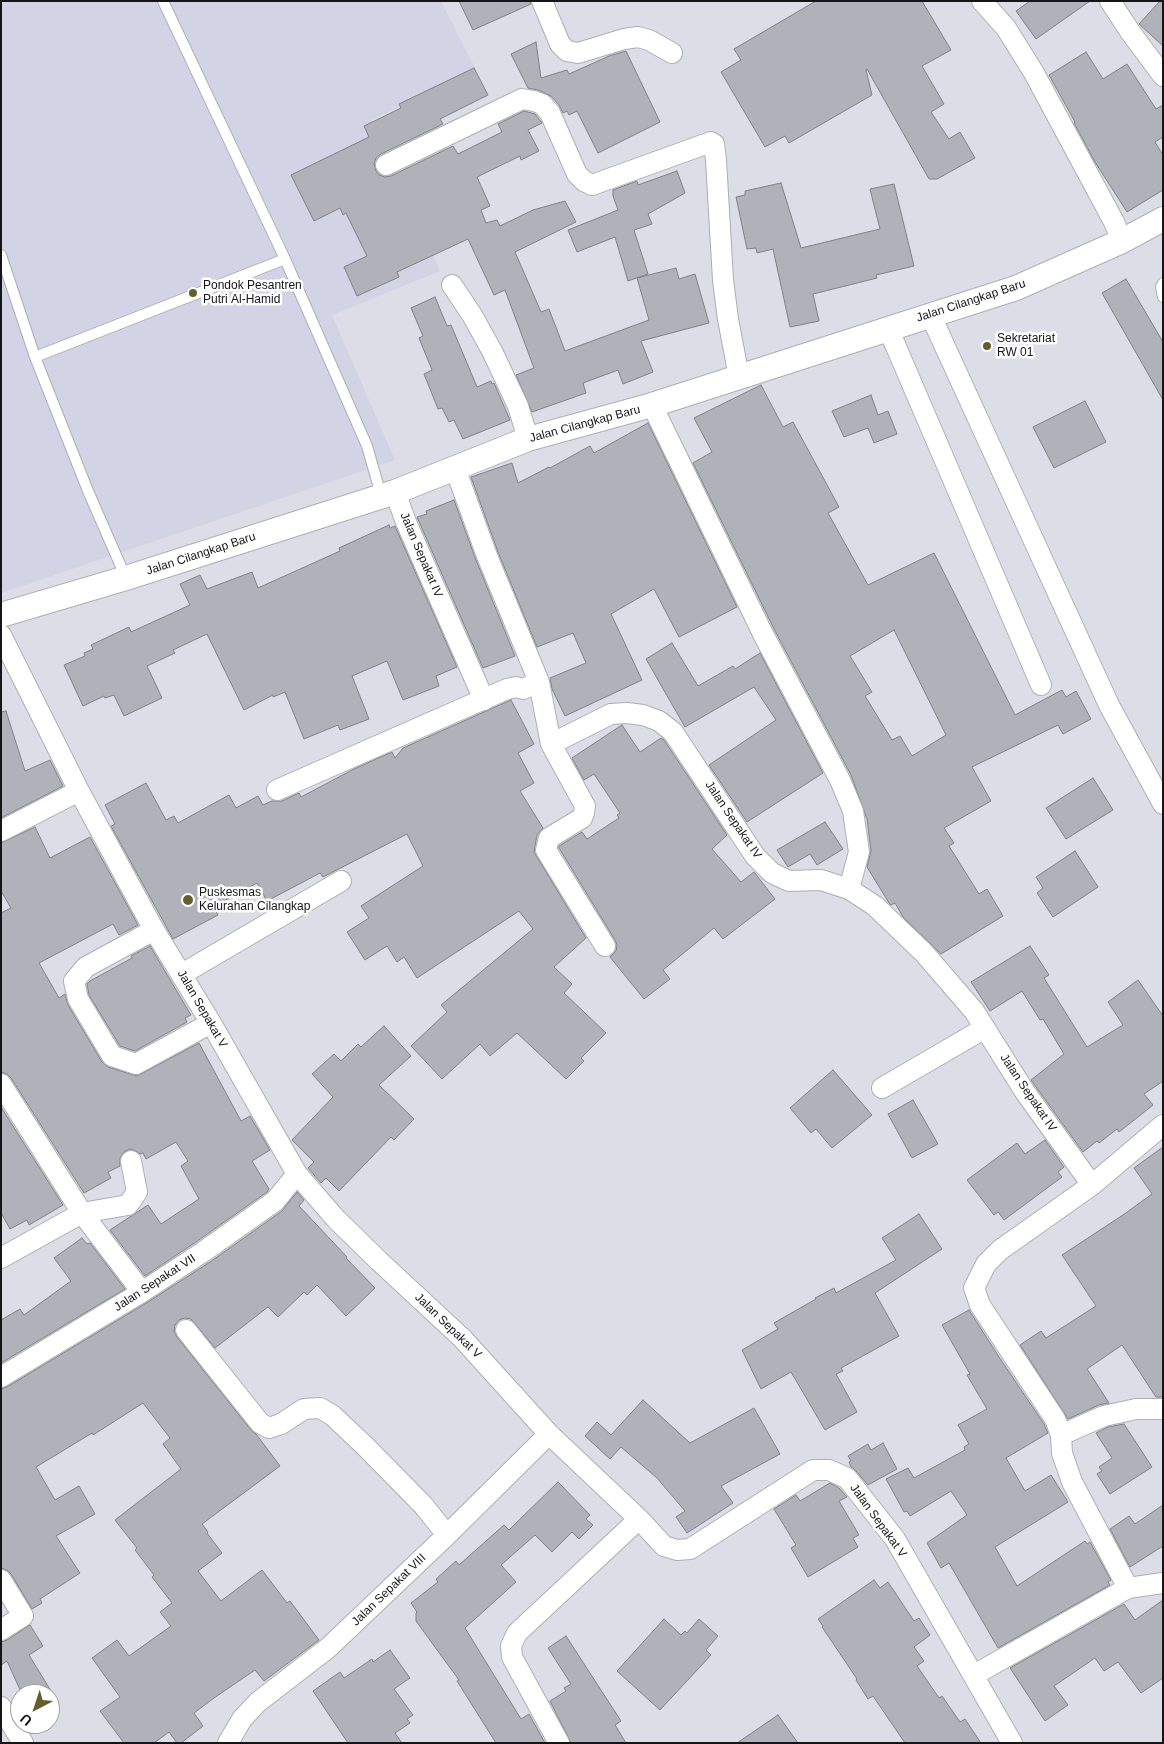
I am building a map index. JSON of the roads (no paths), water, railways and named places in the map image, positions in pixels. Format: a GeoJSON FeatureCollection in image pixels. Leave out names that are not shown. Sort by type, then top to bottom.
{"type":"FeatureCollection","features":[{"type":"Feature","properties":{"kind":"street"},"geometry":{"type":"LineString","coordinates":[[542,1],[560,44],[567,51],[578,53],[624,39],[638,37],[649,40],[672,53]]}},
{"type":"Feature","properties":{"kind":"street"},"geometry":{"type":"LineString","coordinates":[[982,1],[1006,28],[1034,74],[1114,222],[1122,241]]}},
{"type":"Feature","properties":{"kind":"street"},"geometry":{"type":"LineString","coordinates":[[1110,1],[1163,76]]}},
{"type":"Feature","properties":{"kind":"street"},"geometry":{"type":"LineString","coordinates":[[386,164],[522,99],[542,104],[550,112],[577,174],[584,181],[592,185],[712,142],[714,144],[716,160],[723,280],[739,377]]}},
{"type":"Feature","properties":{"kind":"street","name":"Jalan Cilangkap Baru"},"geometry":{"type":"LineString","coordinates":[[1,615],[126,578],[388,493],[528,439],[652,405],[930,314],[1016,288],[1122,241],[1163,219]]}},
{"type":"Feature","properties":{"kind":"street"},"geometry":{"type":"LineString","coordinates":[[452,285],[472,315],[492,351],[518,406],[528,439]]}},
{"type":"Feature","properties":{"kind":"street"},"geometry":{"type":"LineString","coordinates":[[930,314],[1109,705],[1163,804]]}},
{"type":"Feature","properties":{"kind":"street"},"geometry":{"type":"LineString","coordinates":[[888,328],[1041,685]]}},
{"type":"Feature","properties":{"kind":"street"},"geometry":{"type":"LineString","coordinates":[[652,405],[763,634],[840,780],[852,812],[859,852],[849,889]]}},
{"type":"Feature","properties":{"kind":"street"},"geometry":{"type":"LineString","coordinates":[[455,468],[487,556],[539,682],[551,744],[585,806],[582,818],[549,838],[546,850],[605,946]]}},
{"type":"Feature","properties":{"kind":"street","name":"Jalan Sepakat IV"},"geometry":{"type":"LineString","coordinates":[[388,493],[406,522],[484,700]]}},
{"type":"Feature","properties":{"kind":"street","name":"Jalan Sepakat V"},"geometry":{"type":"LineString","coordinates":[[1,635],[79,791],[154,930],[211,1023],[297,1174],[336,1218],[462,1338],[549,1434],[639,1519],[664,1546],[678,1550],[690,1549],[813,1470],[828,1470],[847,1478],[895,1539],[1012,1743]]}},
{"type":"Feature","properties":{"kind":"street"},"geometry":{"type":"LineString","coordinates":[[277,790],[507,689],[516,687],[523,689],[539,682]]}},
{"type":"Feature","properties":{"kind":"street","name":"Jalan Sepakat IV"},"geometry":{"type":"LineString","coordinates":[[551,744],[611,714],[643,715],[659,721],[673,732],[755,856],[772,873],[789,881],[821,880],[849,889],[875,906],[924,952],[974,1011],[1025,1092],[1092,1185]]}},
{"type":"Feature","properties":{"kind":"street"},"geometry":{"type":"LineString","coordinates":[[1,831],[79,791]]}},
{"type":"Feature","properties":{"kind":"street"},"geometry":{"type":"LineString","coordinates":[[182,974],[341,881]]}},
{"type":"Feature","properties":{"kind":"street"},"geometry":{"type":"LineString","coordinates":[[154,930],[86,967],[74,981],[78,1000],[112,1056],[136,1064],[211,1023]]}},
{"type":"Feature","properties":{"kind":"street"},"geometry":{"type":"LineString","coordinates":[[882,1088],[985,1028]]}},
{"type":"Feature","properties":{"kind":"street"},"geometry":{"type":"LineString","coordinates":[[1,1084],[82,1213],[142,1292]]}},
{"type":"Feature","properties":{"kind":"street"},"geometry":{"type":"LineString","coordinates":[[1128,1588],[1072,1482],[1065,1465],[1061,1435],[1054,1419],[980,1304],[974,1288],[986,1264],[1000,1250],[1092,1185],[1163,1125]]}},
{"type":"Feature","properties":{"kind":"street"},"geometry":{"type":"LineString","coordinates":[[1,1258],[82,1213],[128,1205],[137,1192],[131,1161]]}},
{"type":"Feature","properties":{"kind":"street","name":"Jalan Sepakat VII"},"geometry":{"type":"LineString","coordinates":[[1,1378],[204,1252],[275,1201],[297,1174]]}},
{"type":"Feature","properties":{"kind":"street"},"geometry":{"type":"LineString","coordinates":[[186,1330],[260,1423],[269,1428],[280,1424],[304,1409],[320,1408],[332,1415],[423,1505],[448,1535]]}},
{"type":"Feature","properties":{"kind":"street"},"geometry":{"type":"LineString","coordinates":[[1061,1435],[1104,1416],[1136,1409],[1163,1409]]}},
{"type":"Feature","properties":{"kind":"street","name":"Jalan Sepakat VIII"},"geometry":{"type":"LineString","coordinates":[[228,1743],[242,1719],[258,1702],[328,1648],[448,1535],[549,1434]]}},
{"type":"Feature","properties":{"kind":"street"},"geometry":{"type":"LineString","coordinates":[[559,1743],[512,1657],[511,1646],[517,1633],[639,1519]]}},
{"type":"Feature","properties":{"kind":"street"},"geometry":{"type":"LineString","coordinates":[[1,1580],[23,1616],[1,1630]]}},
{"type":"Feature","properties":{"kind":"street"},"geometry":{"type":"LineString","coordinates":[[974,1675],[1128,1588],[1163,1583]]}},
{"type":"Feature","properties":{"kind":"street"},"geometry":{"type":"LineString","coordinates":[[1,1707],[23,1743]]}},
{"type":"Feature","properties":{"kind":"lane"},"geometry":{"type":"LineString","coordinates":[[163,1],[285,259],[388,493]]}},
{"type":"Feature","properties":{"kind":"lane"},"geometry":{"type":"LineString","coordinates":[[1,255],[35,356],[94,506],[126,578]]}},
{"type":"Feature","properties":{"kind":"lane"},"geometry":{"type":"LineString","coordinates":[[35,356],[285,259]]}},
{"type":"Feature","properties":{"kind":"lane"},"geometry":{"type":"LineString","coordinates":[[1163,283],[1163,296]]}},
{"type":"Feature","properties":{"kind":"place","name":"Pondok Pesantren Putri Al-Hamid"},"geometry":{"type":"Point","coordinates":[193,293]}},
{"type":"Feature","properties":{"kind":"place","name":"Sekretariat RW 01"},"geometry":{"type":"Point","coordinates":[987,346]}},
{"type":"Feature","properties":{"kind":"place","name":"Puskesmas Kelurahan Cilangkap"},"geometry":{"type":"Point","coordinates":[188,900]}}]}
